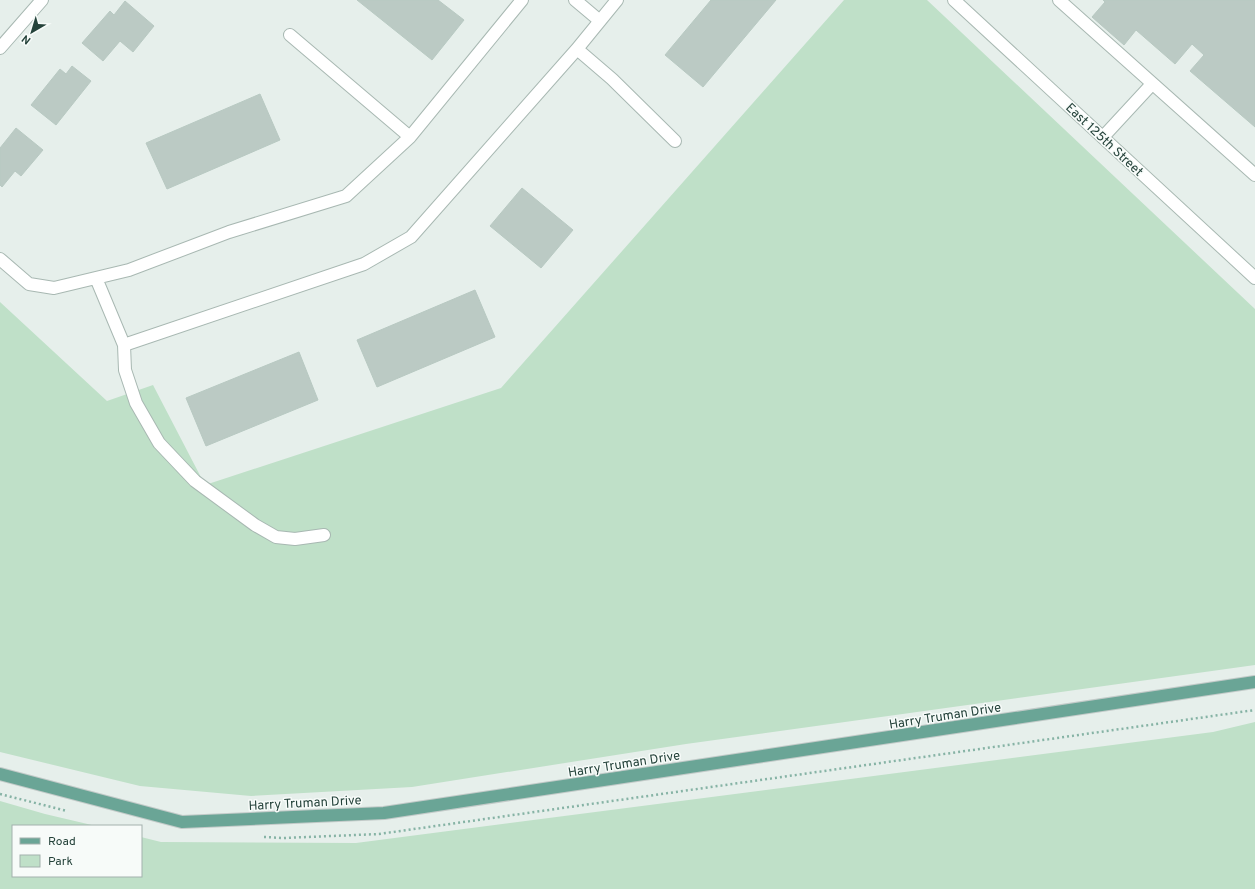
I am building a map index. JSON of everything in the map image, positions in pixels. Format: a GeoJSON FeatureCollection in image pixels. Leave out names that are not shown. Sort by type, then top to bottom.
{"type":"FeatureCollection","features":[{"type":"Feature","properties":{"kind":"main road","name":"Harry Truman Drive"},"geometry":{"type":"LineString","coordinates":[[0,774],[182,822],[384,813],[1255,682]]}},
{"type":"Feature","properties":{"kind":"street"},"geometry":{"type":"LineString","coordinates":[[0,48],[42,0]]}},
{"type":"Feature","properties":{"kind":"street"},"geometry":{"type":"LineString","coordinates":[[0,259],[29,284],[54,288],[129,270],[229,232],[346,196],[410,137],[522,0]]}},
{"type":"Feature","properties":{"kind":"street"},"geometry":{"type":"LineString","coordinates":[[575,0],[600,21]]}},
{"type":"Feature","properties":{"kind":"street"},"geometry":{"type":"LineString","coordinates":[[124,345],[364,264],[411,237],[577,49],[617,0]]}},
{"type":"Feature","properties":{"kind":"street","name":"East 125th Street"},"geometry":{"type":"LineString","coordinates":[[954,0],[1103,137],[1253,270]]}},
{"type":"Feature","properties":{"kind":"street"},"geometry":{"type":"LineString","coordinates":[[1059,0],[1255,175]]}},
{"type":"Feature","properties":{"kind":"street"},"geometry":{"type":"LineString","coordinates":[[290,35],[410,137]]}},
{"type":"Feature","properties":{"kind":"street"},"geometry":{"type":"LineString","coordinates":[[577,49],[612,79],[675,141]]}},
{"type":"Feature","properties":{"kind":"street"},"geometry":{"type":"LineString","coordinates":[[1103,137],[1152,84]]}},
{"type":"Feature","properties":{"kind":"street"},"geometry":{"type":"LineString","coordinates":[[96,278],[124,345],[125,370],[136,403],[159,443],[195,481],[255,525],[276,537],[295,539],[324,534]]}},
{"type":"Feature","properties":{"kind":"green space"},"geometry":{"type":"Polygon","coordinates":[[[844,0],[927,0],[1255,309],[1255,665],[686,744],[412,787],[251,796],[140,786],[0,752],[0,302],[107,401],[153,385],[205,485],[501,388],[844,0]]]}},
{"type":"Feature","properties":{"kind":"green space"},"geometry":{"type":"Polygon","coordinates":[[[1255,722],[1255,889],[0,889],[0,801],[92,825],[12,825],[12,877],[142,877],[142,837],[161,842],[356,843],[1213,732],[1255,722]]]}},
{"type":"Feature","properties":{"kind":"building"},"geometry":{"type":"Polygon","coordinates":[[[357,0],[438,0],[464,20],[432,60],[357,0]]]}},
{"type":"Feature","properties":{"kind":"building"},"geometry":{"type":"Polygon","coordinates":[[[711,0],[776,0],[703,87],[665,55],[711,0]]]}},
{"type":"Feature","properties":{"kind":"building"},"geometry":{"type":"Polygon","coordinates":[[[1103,0],[1255,0],[1255,127],[1190,71],[1204,55],[1192,44],[1175,64],[1136,30],[1124,45],[1092,17],[1105,2],[1103,0]]]}},
{"type":"Feature","properties":{"kind":"building"},"geometry":{"type":"Polygon","coordinates":[[[125,1],[154,26],[133,52],[120,41],[103,61],[82,43],[110,11],[114,15],[125,1]]]}},
{"type":"Feature","properties":{"kind":"building"},"geometry":{"type":"Polygon","coordinates":[[[72,66],[91,81],[56,125],[31,105],[60,69],[66,74],[72,66]]]}},
{"type":"Feature","properties":{"kind":"building"},"geometry":{"type":"Polygon","coordinates":[[[260,94],[280,140],[167,189],[146,143],[260,94]]]}},
{"type":"Feature","properties":{"kind":"building"},"geometry":{"type":"Polygon","coordinates":[[[16,128],[43,150],[21,176],[15,171],[2,187],[0,185],[0,148],[16,128]]]}},
{"type":"Feature","properties":{"kind":"building"},"geometry":{"type":"Polygon","coordinates":[[[522,188],[573,230],[541,268],[490,226],[522,188]]]}},
{"type":"Feature","properties":{"kind":"building"},"geometry":{"type":"Polygon","coordinates":[[[475,290],[495,337],[377,387],[357,340],[475,290]]]}},
{"type":"Feature","properties":{"kind":"building"},"geometry":{"type":"Polygon","coordinates":[[[299,352],[318,400],[206,446],[186,398],[299,352]]]}}]}
